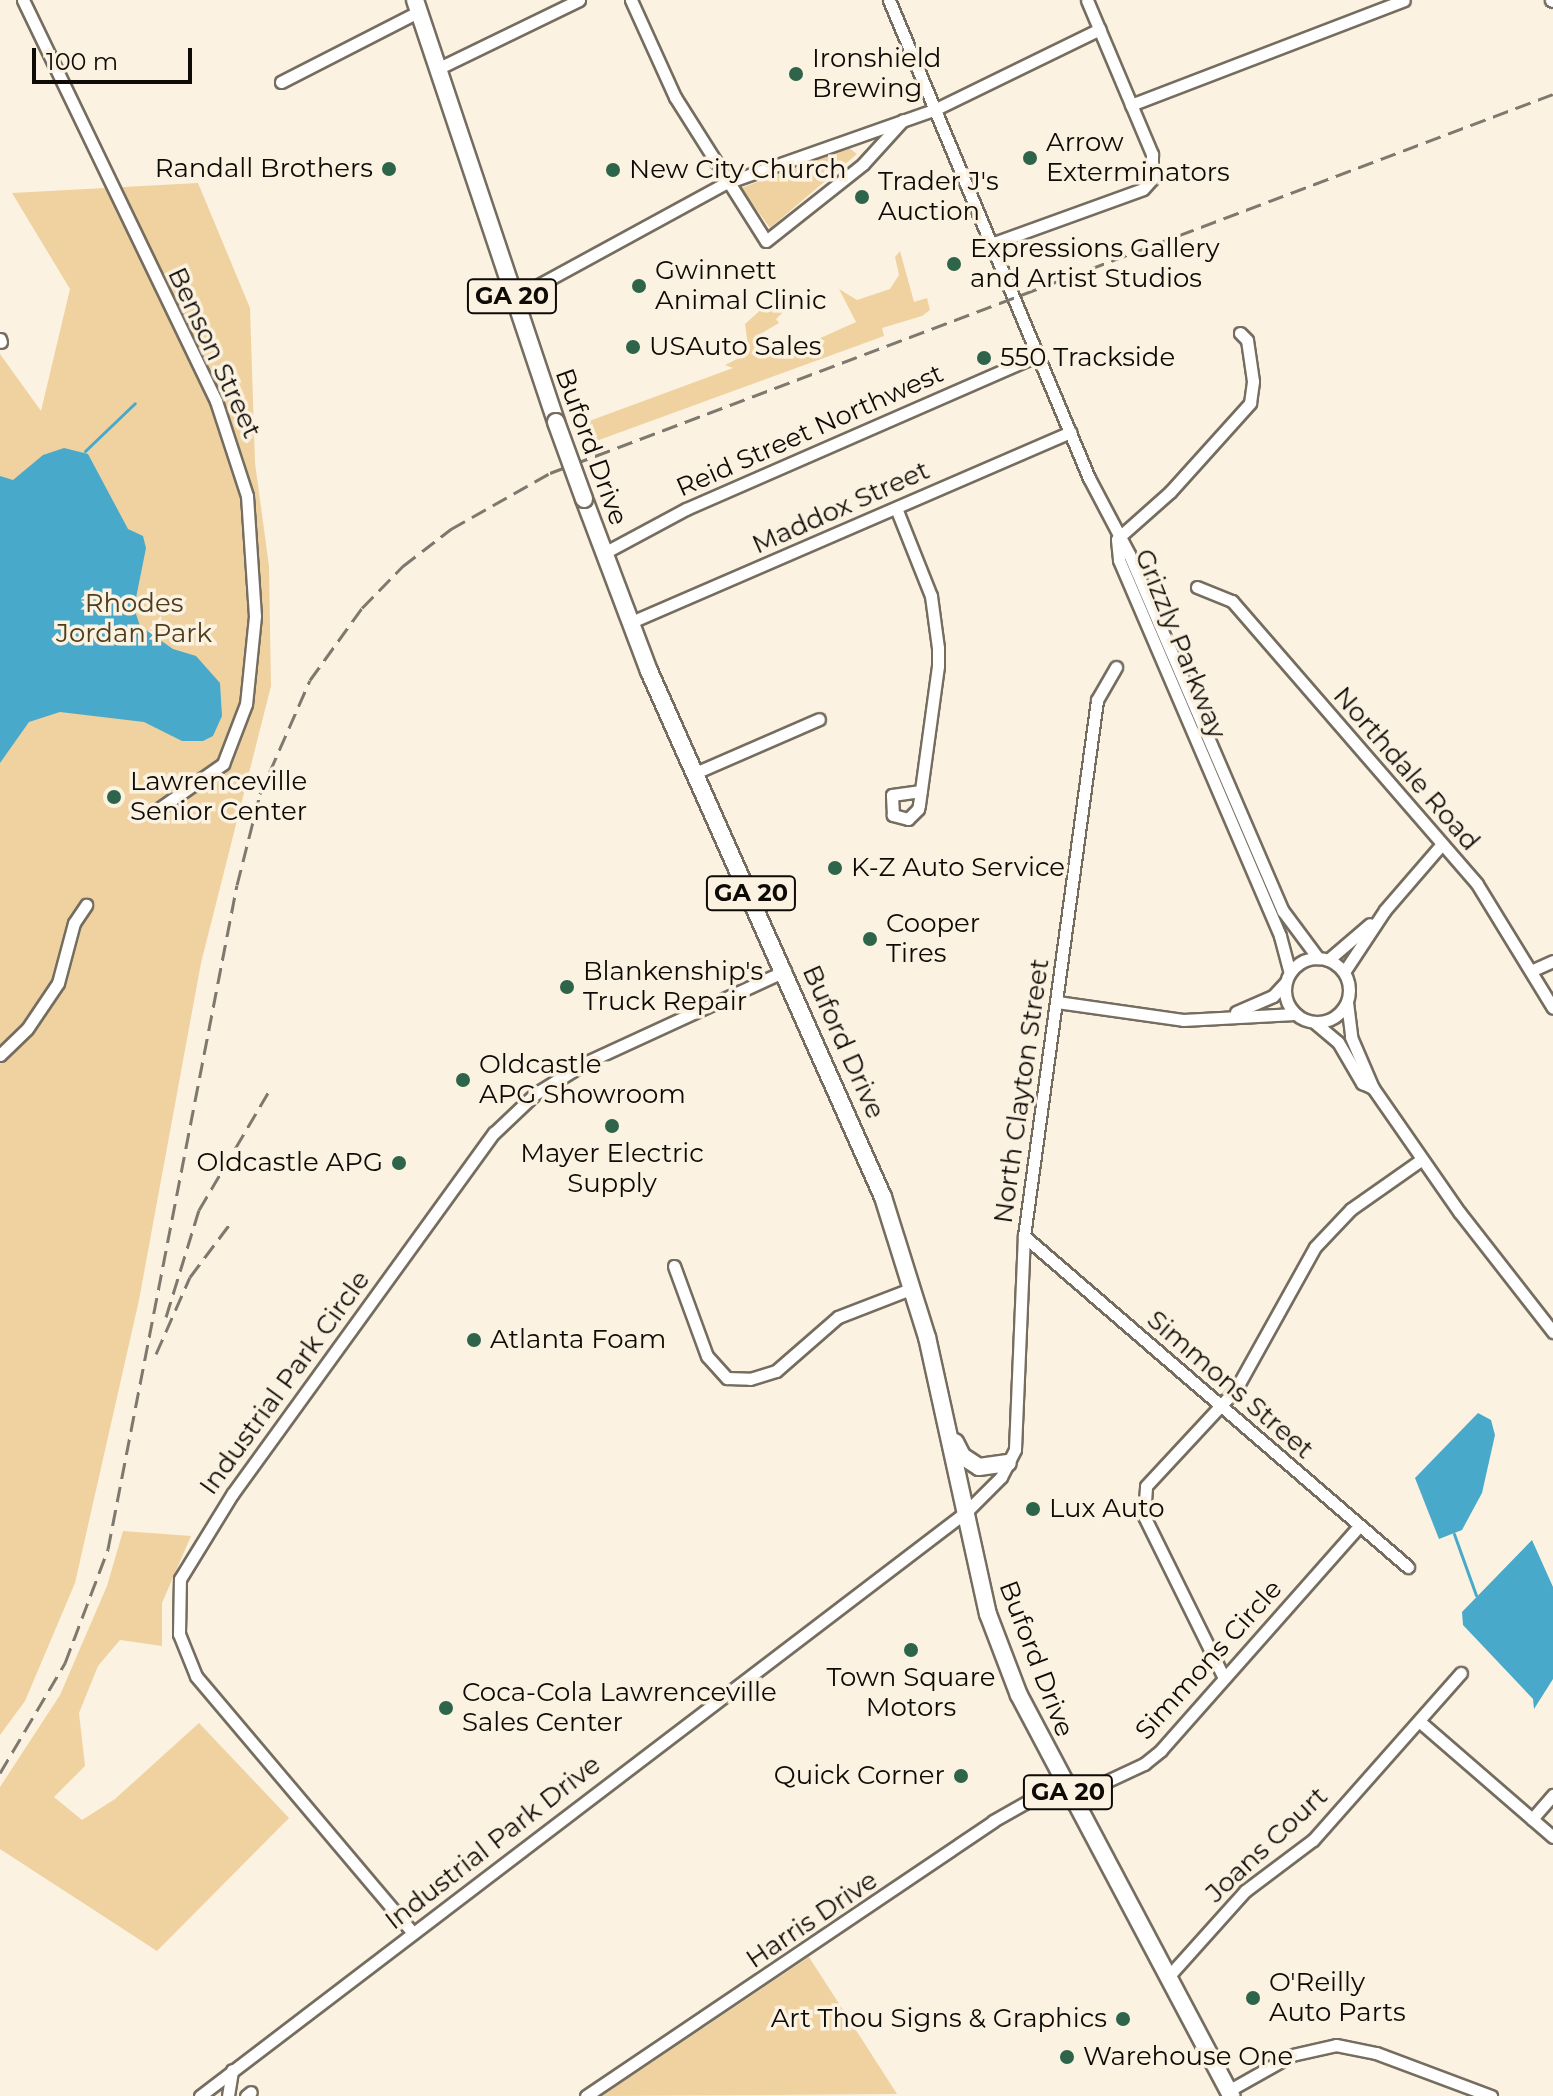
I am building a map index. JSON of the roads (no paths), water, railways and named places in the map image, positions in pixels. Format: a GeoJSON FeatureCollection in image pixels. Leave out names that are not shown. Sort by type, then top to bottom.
{"type":"FeatureCollection","features":[{"type":"Feature","properties":{"kind":"highway","name":"Buford Drive"},"geometry":{"type":"LineString","coordinates":[[417,6],[513,299],[629,623],[867,1158],[913,1288],[967,1511],[988,1614],[1027,1715],[1230,2094]]}},
{"type":"Feature","properties":{"kind":"highway"},"geometry":{"type":"LineString","coordinates":[[947,1426],[962,1456],[976,1465],[995,1469],[1008,1463]]}},
{"type":"Feature","properties":{"kind":"street","name":"Benson Street"},"geometry":{"type":"LineString","coordinates":[[23,0],[216,401],[247,496],[255,616],[246,704],[223,764],[160,808]]}},
{"type":"Feature","properties":{"kind":"street"},"geometry":{"type":"LineString","coordinates":[[437,69],[579,0]]}},
{"type":"Feature","properties":{"kind":"street"},"geometry":{"type":"LineString","coordinates":[[631,0],[675,97],[726,183],[766,241],[863,164],[903,120]]}},
{"type":"Feature","properties":{"kind":"street"},"geometry":{"type":"LineString","coordinates":[[889,0],[1117,539],[1170,492],[1250,403],[1253,381],[1247,340],[1240,333]]}},
{"type":"Feature","properties":{"kind":"street"},"geometry":{"type":"LineString","coordinates":[[994,243],[1143,189],[1152,179],[1154,161],[1087,0]]}},
{"type":"Feature","properties":{"kind":"street"},"geometry":{"type":"LineString","coordinates":[[1131,105],[1404,0]]}},
{"type":"Feature","properties":{"kind":"street"},"geometry":{"type":"LineString","coordinates":[[281,82],[417,6]]}},
{"type":"Feature","properties":{"kind":"street"},"geometry":{"type":"LineString","coordinates":[[513,299],[726,183],[936,109],[1100,29]]}},
{"type":"Feature","properties":{"kind":"street","name":"Reid Street Northwest"},"geometry":{"type":"LineString","coordinates":[[604,553],[686,509],[1038,355]]}},
{"type":"Feature","properties":{"kind":"street","name":"Maddox Street"},"geometry":{"type":"LineString","coordinates":[[629,623],[1070,432]]}},
{"type":"Feature","properties":{"kind":"street"},"geometry":{"type":"LineString","coordinates":[[896,508],[931,596],[938,629],[921,791]]}},
{"type":"Feature","properties":{"kind":"street","name":"Grizzly Parkway"},"geometry":{"type":"LineString","coordinates":[[1117,539],[1129,554],[1283,911],[1323,959]]}},
{"type":"Feature","properties":{"kind":"street","name":"Grizzly Parkway"},"geometry":{"type":"LineString","coordinates":[[1117,539],[1119,560],[1284,944],[1288,978]]}},
{"type":"Feature","properties":{"kind":"street","name":"Northdale Road"},"geometry":{"type":"LineString","coordinates":[[1197,587],[1232,601],[1477,884],[1533,970],[1553,1008]]}},
{"type":"Feature","properties":{"kind":"street","name":"North Clayton Street"},"geometry":{"type":"LineString","coordinates":[[967,1511],[1008,1463],[1015,1449],[1024,1236],[1097,700],[1116,667]]}},
{"type":"Feature","properties":{"kind":"street"},"geometry":{"type":"LineString","coordinates":[[695,773],[819,719]]}},
{"type":"Feature","properties":{"kind":"street"},"geometry":{"type":"LineString","coordinates":[[1442,844],[1385,910],[1344,972],[1351,1037],[1373,1088],[1421,1160],[1553,1332]]}},
{"type":"Feature","properties":{"kind":"street"},"geometry":{"type":"LineString","coordinates":[[0,1055],[27,1029],[58,983],[74,923],[86,905]]}},
{"type":"Feature","properties":{"kind":"street"},"geometry":{"type":"LineString","coordinates":[[1227,1016],[1260,1003],[1288,978],[1323,959],[1385,910]]}},
{"type":"Feature","properties":{"kind":"street"},"geometry":{"type":"LineString","coordinates":[[1323,959],[1344,972]]}},
{"type":"Feature","properties":{"kind":"street"},"geometry":{"type":"LineString","coordinates":[[1533,970],[1553,961]]}},
{"type":"Feature","properties":{"kind":"street","name":"Industrial Park Circle"},"geometry":{"type":"LineString","coordinates":[[413,1933],[196,1676],[179,1634],[180,1579],[233,1493],[494,1133],[535,1094],[587,1062],[785,971]]}},
{"type":"Feature","properties":{"kind":"street"},"geometry":{"type":"LineString","coordinates":[[1288,978],[1286,1000],[1295,1014]]}},
{"type":"Feature","properties":{"kind":"street"},"geometry":{"type":"LineString","coordinates":[[1057,1002],[1183,1020],[1295,1014],[1313,1022],[1338,1042],[1362,1083],[1373,1088]]}},
{"type":"Feature","properties":{"kind":"street"},"geometry":{"type":"LineString","coordinates":[[1313,1022],[1334,1018],[1347,1002]]}},
{"type":"Feature","properties":{"kind":"street"},"geometry":{"type":"LineString","coordinates":[[1224,1678],[1144,1516],[1146,1486],[1220,1405],[1258,1351],[1315,1247],[1351,1209],[1421,1160]]}},
{"type":"Feature","properties":{"kind":"street","name":"Simmons Street"},"geometry":{"type":"LineString","coordinates":[[1024,1236],[1408,1567]]}},
{"type":"Feature","properties":{"kind":"street"},"geometry":{"type":"LineString","coordinates":[[674,1266],[707,1356],[727,1378],[750,1379],[776,1371],[838,1317],[913,1288]]}},
{"type":"Feature","properties":{"kind":"street","name":"Industrial Park Drive"},"geometry":{"type":"LineString","coordinates":[[200,2096],[967,1511]]}},
{"type":"Feature","properties":{"kind":"street","name":"Simmons Circle"},"geometry":{"type":"LineString","coordinates":[[1071,1798],[1144,1764],[1359,1526]]}},
{"type":"Feature","properties":{"kind":"street","name":"Joans Court"},"geometry":{"type":"LineString","coordinates":[[1167,1978],[1245,1891],[1313,1840],[1461,1673]]}},
{"type":"Feature","properties":{"kind":"street"},"geometry":{"type":"LineString","coordinates":[[1419,1721],[1553,1837]]}},
{"type":"Feature","properties":{"kind":"street","name":"Harris Drive"},"geometry":{"type":"LineString","coordinates":[[586,2096],[993,1821],[1062,1782]]}},
{"type":"Feature","properties":{"kind":"street"},"geometry":{"type":"LineString","coordinates":[[1532,1819],[1553,1795]]}},
{"type":"Feature","properties":{"kind":"street"},"geometry":{"type":"LineString","coordinates":[[1230,2094],[1292,2055],[1336,2045],[1376,2053],[1491,2096]]}},
{"type":"Feature","properties":{"kind":"street"},"geometry":{"type":"LineString","coordinates":[[228,2096],[232,2070]]}},
{"type":"Feature","properties":{"kind":"water"},"geometry":{"type":"Polygon","coordinates":[[[64,448],[88,454],[128,529],[143,536],[146,548],[134,608],[140,626],[173,649],[196,656],[220,683],[222,716],[213,736],[203,741],[182,741],[144,722],[60,712],[29,722],[0,763],[0,476],[13,480],[43,455],[64,448]]]}},
{"type":"Feature","properties":{"kind":"water"},"geometry":{"type":"Polygon","coordinates":[[[1478,1413],[1491,1420],[1495,1435],[1482,1493],[1462,1530],[1439,1539],[1415,1478],[1478,1413]]]}},
{"type":"Feature","properties":{"kind":"water"},"geometry":{"type":"Polygon","coordinates":[[[1532,1540],[1553,1587],[1553,1679],[1534,1709],[1533,1699],[1463,1625],[1462,1612],[1532,1540]]]}},
{"type":"Feature","properties":{"kind":"waterway"},"geometry":{"type":"LineString","coordinates":[[85,451],[135,403]]}},
{"type":"Feature","properties":{"kind":"waterway"},"geometry":{"type":"LineString","coordinates":[[1454,1534],[1476,1595]]}},
{"type":"Feature","properties":{"kind":"railway"},"geometry":{"type":"LineString","coordinates":[[0,1773],[65,1663],[108,1549],[237,885],[260,794],[310,680],[362,608],[403,566],[451,529],[550,473],[1553,94]]}},
{"type":"Feature","properties":{"kind":"railway"},"geometry":{"type":"LineString","coordinates":[[166,1317],[199,1210],[268,1093]]}},
{"type":"Feature","properties":{"kind":"railway"},"geometry":{"type":"LineString","coordinates":[[156,1354],[190,1277],[229,1225]]}},
{"type":"Feature","properties":{"kind":"place","name":"Ironshield Brewing"},"geometry":{"type":"Point","coordinates":[796,74]}},
{"type":"Feature","properties":{"kind":"place","name":"Arrow Exterminators"},"geometry":{"type":"Point","coordinates":[1030,158]}},
{"type":"Feature","properties":{"kind":"place","name":"Randall Brothers"},"geometry":{"type":"Point","coordinates":[389,169]}},
{"type":"Feature","properties":{"kind":"place","name":"New City Church"},"geometry":{"type":"Point","coordinates":[613,170]}},
{"type":"Feature","properties":{"kind":"place","name":"Trader J's Auction"},"geometry":{"type":"Point","coordinates":[862,197]}},
{"type":"Feature","properties":{"kind":"place","name":"Expressions Gallery and Artist Studios"},"geometry":{"type":"Point","coordinates":[954,264]}},
{"type":"Feature","properties":{"kind":"place","name":"Gwinnett Animal Clinic"},"geometry":{"type":"Point","coordinates":[639,286]}},
{"type":"Feature","properties":{"kind":"place","name":"USAuto Sales"},"geometry":{"type":"Point","coordinates":[633,347]}},
{"type":"Feature","properties":{"kind":"place","name":"550 Trackside"},"geometry":{"type":"Point","coordinates":[984,358]}},
{"type":"Feature","properties":{"kind":"place","name":"Lawrenceville Senior Center"},"geometry":{"type":"Point","coordinates":[114,797]}},
{"type":"Feature","properties":{"kind":"place","name":"K-Z Auto Service"},"geometry":{"type":"Point","coordinates":[835,868]}},
{"type":"Feature","properties":{"kind":"place","name":"Cooper Tires"},"geometry":{"type":"Point","coordinates":[870,939]}},
{"type":"Feature","properties":{"kind":"place","name":"Blankenship's Truck Repair"},"geometry":{"type":"Point","coordinates":[567,987]}},
{"type":"Feature","properties":{"kind":"place","name":"Oldcastle APG Showroom"},"geometry":{"type":"Point","coordinates":[463,1080]}},
{"type":"Feature","properties":{"kind":"place","name":"Mayer Electric Supply"},"geometry":{"type":"Point","coordinates":[612,1126]}},
{"type":"Feature","properties":{"kind":"place","name":"Oldcastle APG"},"geometry":{"type":"Point","coordinates":[399,1163]}},
{"type":"Feature","properties":{"kind":"place","name":"Atlanta Foam"},"geometry":{"type":"Point","coordinates":[474,1340]}},
{"type":"Feature","properties":{"kind":"place","name":"Lux Auto"},"geometry":{"type":"Point","coordinates":[1033,1509]}},
{"type":"Feature","properties":{"kind":"place","name":"Town Square Motors"},"geometry":{"type":"Point","coordinates":[911,1650]}},
{"type":"Feature","properties":{"kind":"place","name":"Coca-Cola Lawrenceville Sales Center"},"geometry":{"type":"Point","coordinates":[446,1708]}},
{"type":"Feature","properties":{"kind":"place","name":"Quick Corner"},"geometry":{"type":"Point","coordinates":[961,1776]}},
{"type":"Feature","properties":{"kind":"place","name":"O'Reilly Auto Parts"},"geometry":{"type":"Point","coordinates":[1253,1998]}},
{"type":"Feature","properties":{"kind":"place","name":"Art Thou Signs & Graphics"},"geometry":{"type":"Point","coordinates":[1123,2019]}},
{"type":"Feature","properties":{"kind":"place","name":"Warehouse One"},"geometry":{"type":"Point","coordinates":[1067,2057]}},
{"type":"Feature","properties":{"kind":"park label","name":"Rhodes Jordan Park"},"geometry":{"type":"Point","coordinates":[134,619]}}]}
